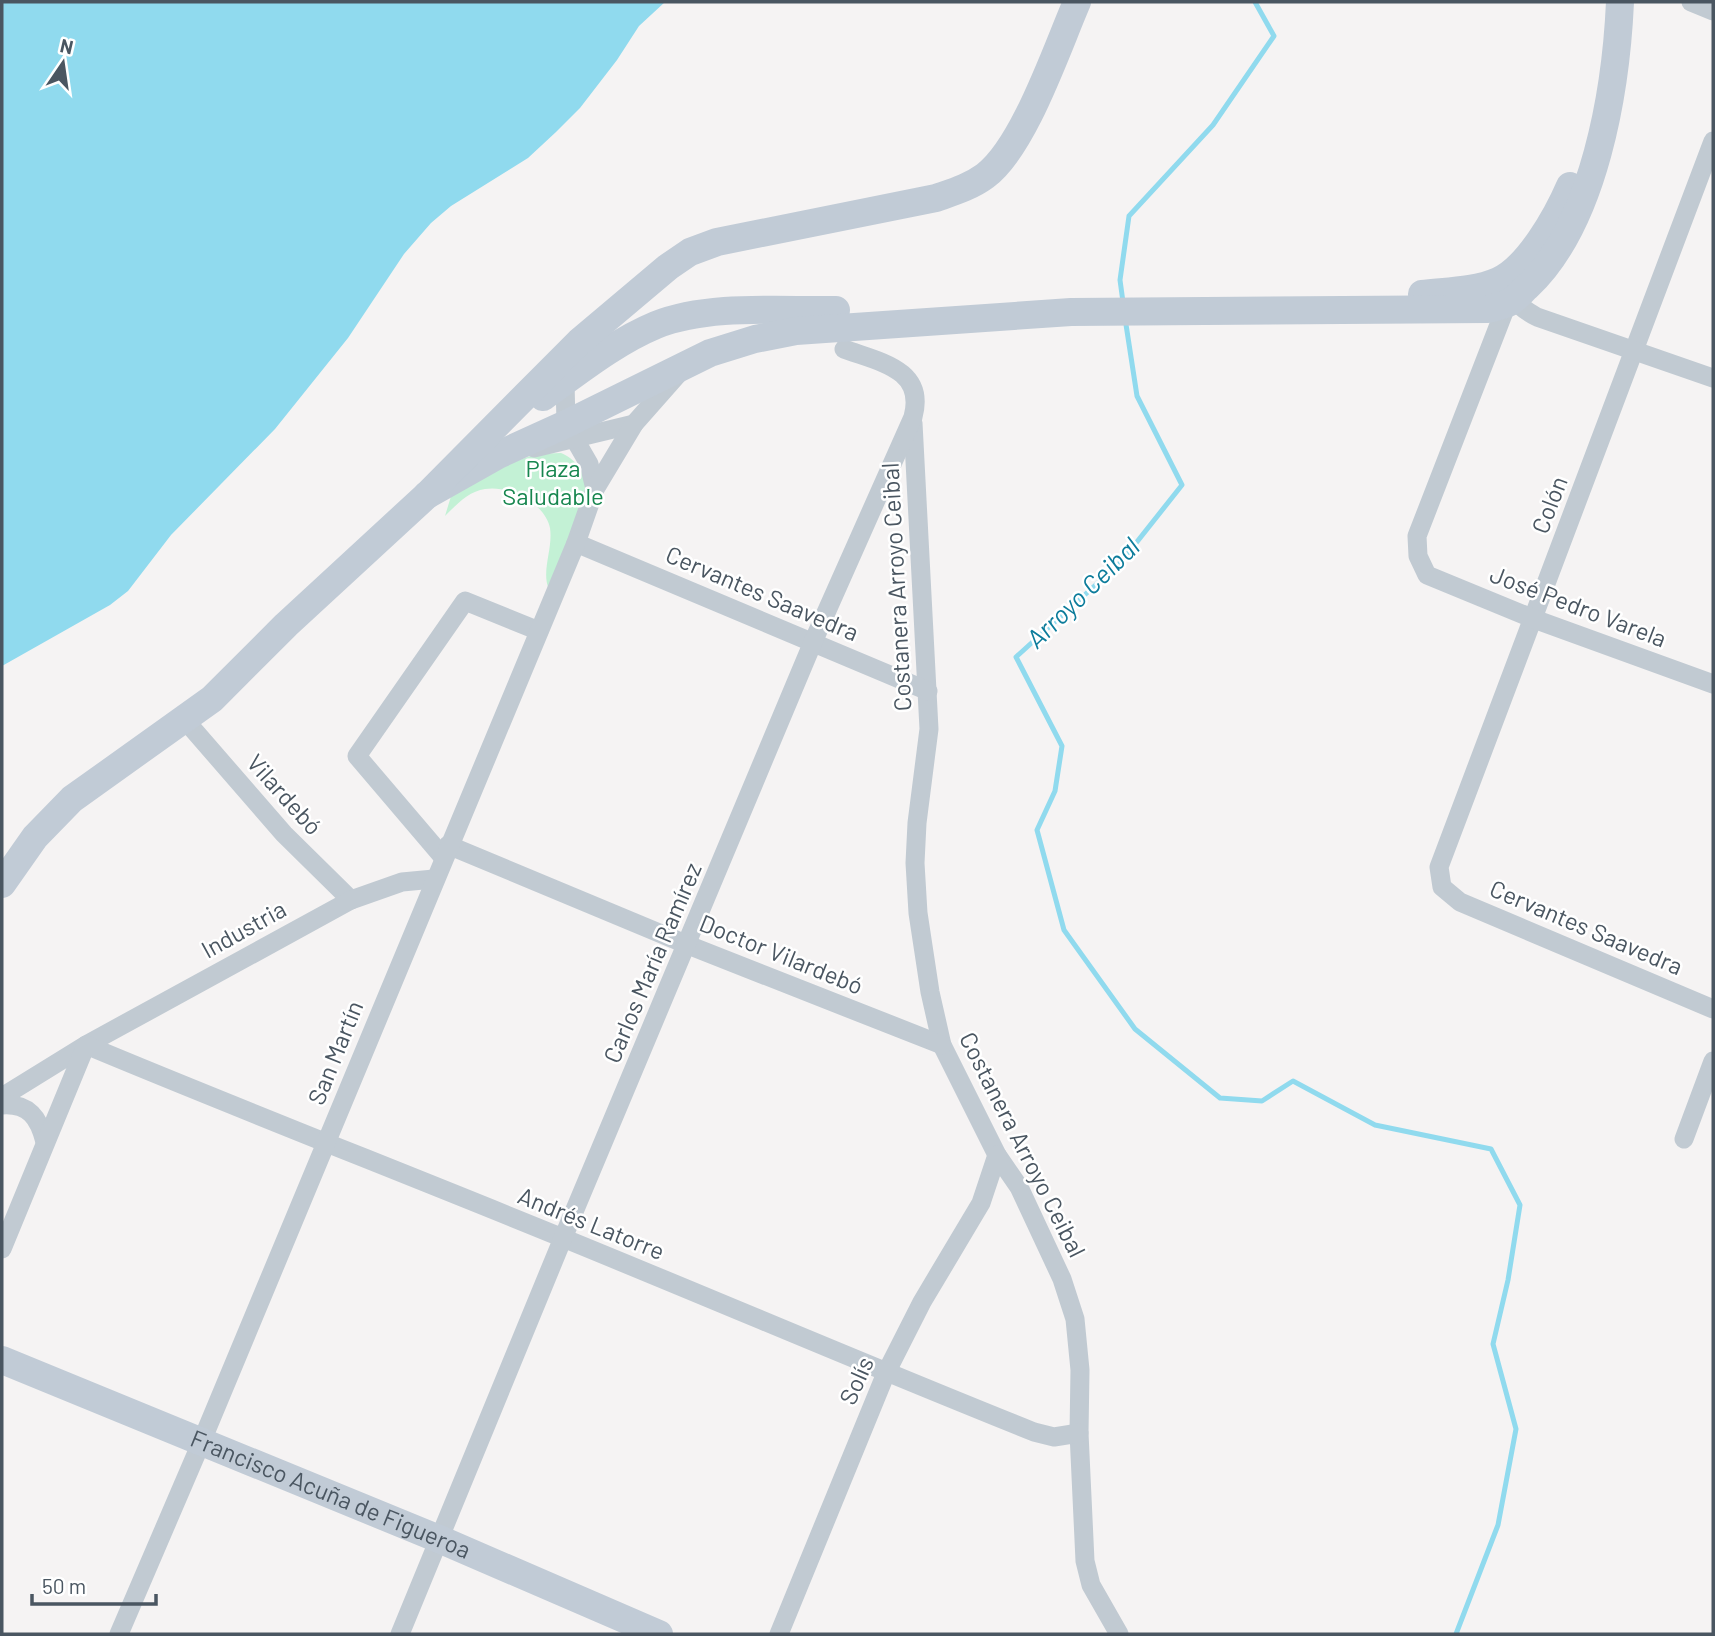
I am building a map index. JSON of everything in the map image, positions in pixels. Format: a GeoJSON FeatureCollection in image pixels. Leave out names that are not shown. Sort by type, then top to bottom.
{"type":"FeatureCollection","features":[{"type":"Feature","properties":{"kind":"street"},"geometry":{"type":"LineString","coordinates":[[491,445],[579,342],[668,267],[690,252],[743,235],[936,198],[966,187],[987,175],[1010,149],[1028,115],[1077,2]]}},
{"type":"Feature","properties":{"kind":"street"},"geometry":{"type":"LineString","coordinates":[[1503,298],[1522,261],[1542,236],[1569,188],[1590,114],[1602,48],[1602,2]]}},
{"type":"Feature","properties":{"kind":"street"},"geometry":{"type":"LineString","coordinates":[[571,432],[710,353],[755,339],[796,331],[1031,314],[1295,310],[1503,298],[1538,276],[1560,247],[1583,196],[1603,131],[1618,49],[1620,2]]}},
{"type":"Feature","properties":{"kind":"street"},"geometry":{"type":"LineString","coordinates":[[1691,2],[1713,11]]}},
{"type":"Feature","properties":{"kind":"street","name":"Colón"},"geometry":{"type":"LineString","coordinates":[[1442,887],[1439,867],[1713,141]]}},
{"type":"Feature","properties":{"kind":"street"},"geometry":{"type":"LineString","coordinates":[[1503,298],[1537,317],[1713,378]]}},
{"type":"Feature","properties":{"kind":"street","name":"José Pedro Varela"},"geometry":{"type":"LineString","coordinates":[[1503,298],[1485,360],[1417,536],[1418,556],[1427,575],[1534,619],[1713,684]]}},
{"type":"Feature","properties":{"kind":"street"},"geometry":{"type":"LineString","coordinates":[[2,884],[35,837],[72,799],[212,699],[286,625],[428,495],[565,381],[621,344],[655,326],[684,316],[718,312],[985,308],[1031,314]]}},
{"type":"Feature","properties":{"kind":"street"},"geometry":{"type":"LineString","coordinates":[[579,342],[565,381],[571,432],[589,464],[595,489]]}},
{"type":"Feature","properties":{"kind":"street","name":"Carlos María Ramírez"},"geometry":{"type":"LineString","coordinates":[[400,1634],[813,642],[913,417],[917,403],[915,390],[905,375],[844,349]]}},
{"type":"Feature","properties":{"kind":"street","name":"San Martín"},"geometry":{"type":"LineString","coordinates":[[118,1634],[201,1443],[576,543],[595,489],[634,424],[687,365]]}},
{"type":"Feature","properties":{"kind":"street","name":"Costanera Arroyo Ceibal"},"geometry":{"type":"LineString","coordinates":[[913,417],[929,729],[917,823],[915,863],[918,913],[930,992],[942,1045],[997,1155],[1019,1187],[1062,1279],[1075,1319],[1080,1370],[1079,1433],[1085,1561],[1091,1585],[1120,1632]]}},
{"type":"Feature","properties":{"kind":"street"},"geometry":{"type":"LineString","coordinates":[[491,445],[634,424]]}},
{"type":"Feature","properties":{"kind":"street","name":"Cervantes Saavedra"},"geometry":{"type":"LineString","coordinates":[[576,543],[928,691]]}},
{"type":"Feature","properties":{"kind":"street"},"geometry":{"type":"LineString","coordinates":[[446,851],[357,756],[465,601],[538,631]]}},
{"type":"Feature","properties":{"kind":"street","name":"Vilardebó"},"geometry":{"type":"LineString","coordinates":[[185,720],[284,834],[351,900]]}},
{"type":"Feature","properties":{"kind":"street","name":"Doctor Vilardebó"},"geometry":{"type":"LineString","coordinates":[[446,851],[942,1045]]}},
{"type":"Feature","properties":{"kind":"street","name":"Industria"},"geometry":{"type":"LineString","coordinates":[[2,1097],[86,1045],[351,900],[402,882],[434,879]]}},
{"type":"Feature","properties":{"kind":"street","name":"Cervantes Saavedra"},"geometry":{"type":"LineString","coordinates":[[1442,887],[1460,901],[1713,1009]]}},
{"type":"Feature","properties":{"kind":"street"},"geometry":{"type":"LineString","coordinates":[[2,1250],[86,1045]]}},
{"type":"Feature","properties":{"kind":"street","name":"Andrés Latorre"},"geometry":{"type":"LineString","coordinates":[[86,1045],[1034,1432],[1055,1437],[1079,1433]]}},
{"type":"Feature","properties":{"kind":"street"},"geometry":{"type":"LineString","coordinates":[[1684,1139],[1713,1061]]}},
{"type":"Feature","properties":{"kind":"street"},"geometry":{"type":"LineString","coordinates":[[2,1105],[27,1108],[41,1124],[45,1142]]}},
{"type":"Feature","properties":{"kind":"street","name":"Solís"},"geometry":{"type":"LineString","coordinates":[[779,1634],[886,1373],[922,1302],[981,1203],[997,1155]]}},
{"type":"Feature","properties":{"kind":"street","name":"Francisco Acuña de Figueroa"},"geometry":{"type":"LineString","coordinates":[[2,1360],[439,1539],[659,1634]]}},
{"type":"Feature","properties":{"kind":"green space","name":"Plaza Saludable"},"geometry":{"type":"Polygon","coordinates":[[[561,453],[578,466],[584,476],[584,498],[576,524],[548,587],[546,573],[550,528],[547,519],[534,504],[515,493],[485,489],[468,496],[445,516],[452,493],[468,478],[536,454],[561,453]]]}},
{"type":"Feature","properties":{"kind":"water"},"geometry":{"type":"Polygon","coordinates":[[[2,2],[665,2],[639,26],[580,108],[556,132],[528,158],[451,206],[431,223],[404,254],[348,338],[275,429],[171,535],[128,591],[110,605],[2,666],[2,2]]]}},
{"type":"Feature","properties":{"kind":"waterway","name":"Arroyo Ceibal"},"geometry":{"type":"LineString","coordinates":[[1123,302],[1120,280],[1129,216],[1213,125],[1274,36],[1255,2]]}},
{"type":"Feature","properties":{"kind":"waterway","name":"Arroyo Ceibal"},"geometry":{"type":"LineString","coordinates":[[1125,318],[1137,396],[1182,485],[1121,562],[1016,657],[1062,746],[1055,791],[1037,830],[1064,930],[1135,1029],[1220,1098],[1262,1101],[1293,1081],[1375,1125],[1491,1149],[1520,1205],[1508,1280],[1493,1344],[1516,1429],[1498,1525],[1456,1634]]}}]}
